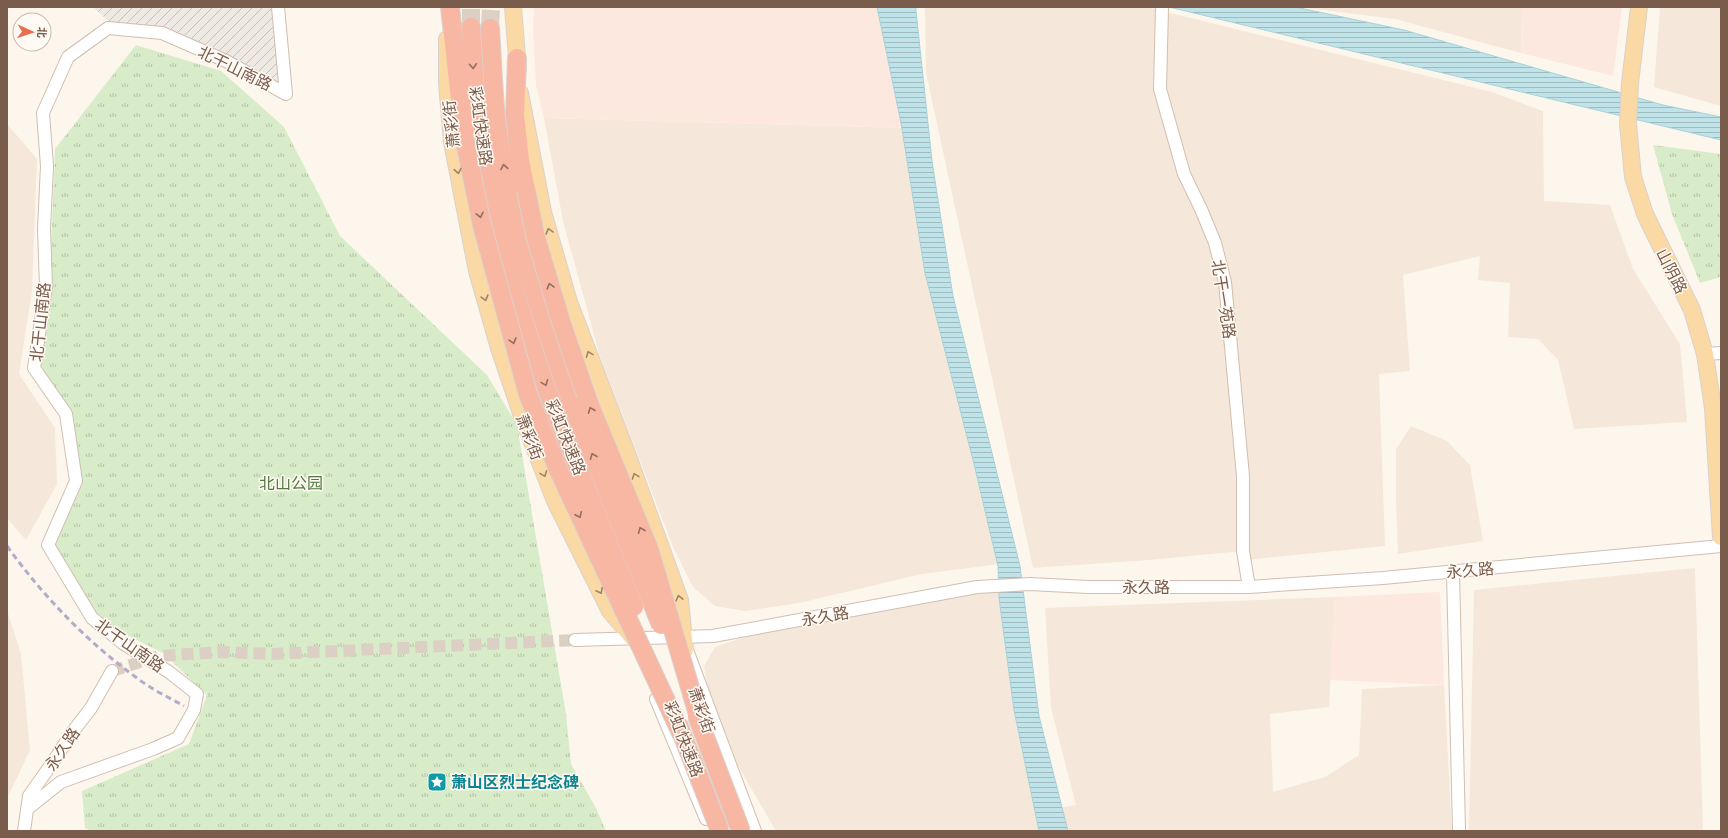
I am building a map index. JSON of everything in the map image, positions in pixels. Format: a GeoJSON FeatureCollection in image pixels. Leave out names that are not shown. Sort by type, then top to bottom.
{"type":"FeatureCollection","features":[{"type":"Feature","properties":{"kind":"highway"},"geometry":{"type":"LineString","coordinates":[[450,7],[464,136],[482,225],[528,394],[558,469],[682,735]]}},
{"type":"Feature","properties":{"kind":"highway","name":"彩虹快速路"},"geometry":{"type":"LineString","coordinates":[[471,27],[477,112],[493,206],[520,310],[535,357],[555,411],[614,554],[720,831]]}},
{"type":"Feature","properties":{"kind":"highway","name":"彩虹快速路"},"geometry":{"type":"LineString","coordinates":[[490,28],[496,119],[510,202],[532,284],[552,348],[573,406],[702,728],[741,831]]}},
{"type":"Feature","properties":{"kind":"highway"},"geometry":{"type":"LineString","coordinates":[[517,58],[515,115],[520,162],[535,235],[561,322],[589,404],[649,549],[702,728]]}},
{"type":"Feature","properties":{"kind":"main road","name":"萧彩街"},"geometry":{"type":"LineString","coordinates":[[447,7],[447,83],[452,142],[477,271],[499,348],[522,416],[555,501],[610,611],[645,652],[724,831]]}},
{"type":"Feature","properties":{"kind":"main road","name":"萧彩街"},"geometry":{"type":"LineString","coordinates":[[513,7],[520,94],[543,212],[569,302],[626,451],[680,600],[682,637],[698,704],[746,831]]}},
{"type":"Feature","properties":{"kind":"main road","name":"萧彩街"},"geometry":{"type":"LineString","coordinates":[[517,58],[520,7]]}},
{"type":"Feature","properties":{"kind":"main road","name":"山阴路"},"geometry":{"type":"LineString","coordinates":[[1639,7],[1630,83],[1628,124],[1633,177],[1645,214],[1692,310],[1705,354],[1713,408],[1721,537]]}},
{"type":"Feature","properties":{"kind":"street","name":"北干山南路"},"geometry":{"type":"LineString","coordinates":[[27,809],[61,782],[153,749],[178,738],[194,710],[197,694],[169,672],[124,644],[92,618],[48,546],[76,481],[66,414],[34,368],[46,287],[44,229],[47,166],[43,112],[68,57],[108,28],[162,33],[226,61],[286,94],[278,7]]}},
{"type":"Feature","properties":{"kind":"street","name":"北干一苑路"},"geometry":{"type":"LineString","coordinates":[[1162,7],[1160,20],[1160,89],[1184,174],[1201,209],[1215,244],[1225,282],[1243,476],[1243,551],[1249,587]]}},
{"type":"Feature","properties":{"kind":"street"},"geometry":{"type":"LineString","coordinates":[[1705,354],[1721,353]]}},
{"type":"Feature","properties":{"kind":"street","name":"永久路"},"geometry":{"type":"LineString","coordinates":[[575,640],[713,636],[977,587],[1030,584],[1088,587],[1249,587],[1454,572],[1721,546]]}},
{"type":"Feature","properties":{"kind":"street"},"geometry":{"type":"LineString","coordinates":[[1454,572],[1459,831]]}},
{"type":"Feature","properties":{"kind":"street"},"geometry":{"type":"LineString","coordinates":[[682,637],[755,831]]}},
{"type":"Feature","properties":{"kind":"street"},"geometry":{"type":"LineString","coordinates":[[633,638],[650,685],[712,831]]}},
{"type":"Feature","properties":{"kind":"street","name":"永久路"},"geometry":{"type":"LineString","coordinates":[[24,831],[29,796],[71,734],[91,708],[112,671]]}},
{"type":"Feature","properties":{"kind":"shaded area"},"geometry":{"type":"Polygon","coordinates":[[[93,7],[277,7],[286,94],[162,33],[116,28],[93,7]]]}},
{"type":"Feature","properties":{"kind":"shaded area"},"geometry":{"type":"Polygon","coordinates":[[[534,7],[885,7],[909,128],[544,118],[536,85],[533,29],[534,7]]]}},
{"type":"Feature","properties":{"kind":"shaded area"},"geometry":{"type":"Polygon","coordinates":[[[925,7],[1146,7],[1492,92],[1543,111],[1544,201],[1610,205],[1633,269],[1680,344],[1687,422],[1574,429],[1558,360],[1538,339],[1508,337],[1510,283],[1478,280],[1480,256],[1403,275],[1410,371],[1379,374],[1385,546],[1245,560],[1243,551],[1149,560],[1033,568],[926,73],[925,7]]]}},
{"type":"Feature","properties":{"kind":"shaded area"},"geometry":{"type":"Polygon","coordinates":[[[1299,7],[1522,7],[1521,53],[1395,19],[1299,7]]]}},
{"type":"Feature","properties":{"kind":"shaded area"},"geometry":{"type":"Polygon","coordinates":[[[1522,7],[1622,7],[1613,76],[1521,53],[1522,7]]]}},
{"type":"Feature","properties":{"kind":"shaded area"},"geometry":{"type":"Polygon","coordinates":[[[1660,7],[1721,7],[1721,106],[1654,87],[1660,7]]]}},
{"type":"Feature","properties":{"kind":"shaded area"},"geometry":{"type":"Polygon","coordinates":[[[544,118],[909,128],[1007,563],[922,574],[799,603],[745,611],[715,606],[693,587],[673,547],[600,357],[563,221],[544,118]]]}},
{"type":"Feature","properties":{"kind":"shaded area"},"geometry":{"type":"Polygon","coordinates":[[[7,124],[37,159],[32,291],[19,374],[55,428],[57,484],[26,540],[7,518],[7,124]]]}},
{"type":"Feature","properties":{"kind":"shaded area"},"geometry":{"type":"Polygon","coordinates":[[[1411,426],[1447,441],[1470,465],[1483,541],[1398,554],[1396,449],[1411,426]]]}},
{"type":"Feature","properties":{"kind":"shaded area"},"geometry":{"type":"Polygon","coordinates":[[[1695,568],[1703,831],[1469,831],[1474,590],[1695,568]]]}},
{"type":"Feature","properties":{"kind":"shaded area"},"geometry":{"type":"Polygon","coordinates":[[[1440,592],[1444,685],[1330,680],[1335,597],[1440,592]]]}},
{"type":"Feature","properties":{"kind":"shaded area"},"geometry":{"type":"Polygon","coordinates":[[[972,593],[1005,593],[1046,810],[1076,805],[1051,708],[1045,608],[1335,597],[1329,707],[1270,714],[1273,792],[1325,777],[1359,755],[1362,689],[1444,685],[1452,831],[776,831],[737,764],[707,684],[704,666],[715,647],[750,635],[972,593]]]}},
{"type":"Feature","properties":{"kind":"shaded area"},"geometry":{"type":"Polygon","coordinates":[[[7,610],[21,654],[30,750],[7,799],[7,610]]]}},
{"type":"Feature","properties":{"kind":"green space","name":"北山公园"},"geometry":{"type":"Polygon","coordinates":[[[136,45],[221,71],[284,127],[340,236],[487,375],[517,425],[566,714],[571,764],[596,808],[606,831],[91,831],[85,828],[82,791],[189,744],[207,695],[163,653],[92,618],[48,545],[76,481],[66,414],[34,368],[51,252],[55,149],[136,45]]]}},
{"type":"Feature","properties":{"kind":"green space"},"geometry":{"type":"Polygon","coordinates":[[[1653,145],[1721,154],[1721,277],[1700,283],[1672,214],[1653,145]]]}},
{"type":"Feature","properties":{"kind":"water"},"geometry":{"type":"Polygon","coordinates":[[[877,7],[916,7],[932,161],[953,296],[1020,566],[1039,716],[1068,831],[1039,831],[1014,710],[999,598],[998,566],[974,464],[925,273],[901,123],[877,7]]]}},
{"type":"Feature","properties":{"kind":"water"},"geometry":{"type":"Polygon","coordinates":[[[1169,7],[1295,7],[1404,30],[1663,105],[1721,117],[1721,140],[1169,7]]]}},
{"type":"Feature","properties":{"kind":"tunnel"},"geometry":{"type":"LineString","coordinates":[[471,7],[471,27]]}},
{"type":"Feature","properties":{"kind":"tunnel"},"geometry":{"type":"LineString","coordinates":[[490,28],[491,7]]}},
{"type":"Feature","properties":{"kind":"tunnel"},"geometry":{"type":"LineString","coordinates":[[112,671],[159,656],[222,652],[272,654],[575,640]]}},
{"type":"Feature","properties":{"kind":"railway"},"geometry":{"type":"LineString","coordinates":[[7,546],[35,583],[83,634],[142,682],[184,706]]}},
{"type":"Feature","properties":{"kind":"place","name":"萧山区烈士纪念碑"},"geometry":{"type":"Point","coordinates":[437,782]}}]}
